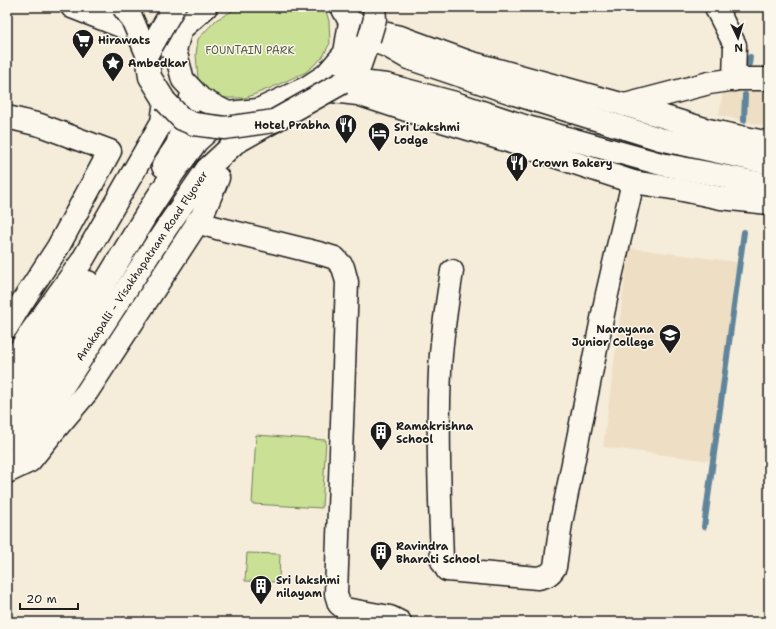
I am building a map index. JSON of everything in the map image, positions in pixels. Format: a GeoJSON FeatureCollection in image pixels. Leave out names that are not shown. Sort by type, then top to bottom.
{"type":"FeatureCollection","features":[{"type":"Feature","properties":{"kind":"street"},"geometry":{"type":"LineString","coordinates":[[72,7],[131,30],[175,50]]}},
{"type":"Feature","properties":{"kind":"street"},"geometry":{"type":"LineString","coordinates":[[124,7],[132,18],[147,54],[150,77],[165,101],[182,119],[194,124],[225,128],[274,121]]}},
{"type":"Feature","properties":{"kind":"street"},"geometry":{"type":"LineString","coordinates":[[147,54],[174,7]]}},
{"type":"Feature","properties":{"kind":"street"},"geometry":{"type":"LineString","coordinates":[[206,7],[181,29],[175,50],[183,80],[201,99],[228,113],[258,110],[306,88],[326,75],[346,53],[346,15],[383,33],[403,38],[469,62],[626,105],[708,130],[769,143]]}},
{"type":"Feature","properties":{"kind":"street"},"geometry":{"type":"LineString","coordinates":[[342,84],[359,68],[370,39],[375,19],[374,7]]}},
{"type":"Feature","properties":{"kind":"street"},"geometry":{"type":"LineString","coordinates":[[717,7],[717,10],[734,45],[734,80]]}},
{"type":"Feature","properties":{"kind":"street"},"geometry":{"type":"LineString","coordinates":[[370,39],[389,47],[408,58],[516,94],[660,139],[769,163]]}},
{"type":"Feature","properties":{"kind":"street"},"geometry":{"type":"LineString","coordinates":[[626,105],[710,83],[734,80],[769,80]]}},
{"type":"Feature","properties":{"kind":"street"},"geometry":{"type":"LineString","coordinates":[[342,84],[360,82],[387,85],[455,103],[524,126],[661,164],[769,185]]}},
{"type":"Feature","properties":{"kind":"street","name":"Anakapalli - Visakhapatnam Road Flyover"},"geometry":{"type":"LineString","coordinates":[[7,472],[167,227],[207,169],[235,143],[342,84]]}},
{"type":"Feature","properties":{"kind":"street"},"geometry":{"type":"LineString","coordinates":[[306,88],[358,94],[633,182],[721,198],[769,203]]}},
{"type":"Feature","properties":{"kind":"street"},"geometry":{"type":"LineString","coordinates":[[7,404],[177,146],[193,91]]}},
{"type":"Feature","properties":{"kind":"street"},"geometry":{"type":"LineString","coordinates":[[7,371],[31,332],[82,261],[162,122],[165,101]]}},
{"type":"Feature","properties":{"kind":"street"},"geometry":{"type":"LineString","coordinates":[[7,437],[174,172],[197,141],[228,113]]}},
{"type":"Feature","properties":{"kind":"street"},"geometry":{"type":"LineString","coordinates":[[7,117],[40,125],[110,151],[58,247],[7,327]]}},
{"type":"Feature","properties":{"kind":"street"},"geometry":{"type":"LineString","coordinates":[[7,472],[30,461],[87,392],[202,216],[218,178]]}},
{"type":"Feature","properties":{"kind":"street"},"geometry":{"type":"LineString","coordinates":[[452,271],[440,370],[438,437],[442,561],[447,570],[538,578],[546,577],[555,567],[561,523],[606,301],[633,182]]}},
{"type":"Feature","properties":{"kind":"street"},"geometry":{"type":"LineString","coordinates":[[197,222],[335,258],[343,267],[347,282],[336,594],[339,604],[345,609],[390,617],[400,622]]}},
{"type":"Feature","properties":{"kind":"shaded area"},"geometry":{"type":"Polygon","coordinates":[[[769,90],[769,127],[719,115],[723,91],[769,90]]]}},
{"type":"Feature","properties":{"kind":"shaded area","name":"Narayana Junior College"},"geometry":{"type":"Polygon","coordinates":[[[629,248],[737,262],[711,461],[603,447],[629,248]]]}},
{"type":"Feature","properties":{"kind":"green space","name":"FOUNTAIN PARK"},"geometry":{"type":"Polygon","coordinates":[[[241,7],[324,7],[329,21],[330,43],[322,58],[306,72],[245,98],[223,98],[209,92],[198,78],[196,55],[198,39],[216,20],[241,7]]]}},
{"type":"Feature","properties":{"kind":"green space"},"geometry":{"type":"Polygon","coordinates":[[[256,435],[326,440],[322,508],[252,504],[256,435]]]}},
{"type":"Feature","properties":{"kind":"green space"},"geometry":{"type":"Polygon","coordinates":[[[247,553],[280,554],[279,582],[245,581],[247,553]]]}},
{"type":"Feature","properties":{"kind":"waterway"},"geometry":{"type":"LineString","coordinates":[[749,64],[750,57]]}},
{"type":"Feature","properties":{"kind":"waterway"},"geometry":{"type":"LineString","coordinates":[[744,120],[745,95]]}},
{"type":"Feature","properties":{"kind":"waterway"},"geometry":{"type":"LineString","coordinates":[[704,527],[744,232]]}},
{"type":"Feature","properties":{"kind":"place","name":"Hirawats"},"geometry":{"type":"Point","coordinates":[83,60]}},
{"type":"Feature","properties":{"kind":"place","name":"Ambedkar"},"geometry":{"type":"Point","coordinates":[113,82]}},
{"type":"Feature","properties":{"kind":"place","name":"Hotel Prabha"},"geometry":{"type":"Point","coordinates":[346,144]}},
{"type":"Feature","properties":{"kind":"place","name":"Sri Lakshmi Lodge"},"geometry":{"type":"Point","coordinates":[379,152]}},
{"type":"Feature","properties":{"kind":"place","name":"Crown Bakery"},"geometry":{"type":"Point","coordinates":[517,182]}},
{"type":"Feature","properties":{"kind":"place","name":"Narayana Junior College"},"geometry":{"type":"Point","coordinates":[670,354]}},
{"type":"Feature","properties":{"kind":"place","name":"Ramakrishna School"},"geometry":{"type":"Point","coordinates":[381,452]}},
{"type":"Feature","properties":{"kind":"place","name":"Ravindra Bharati School"},"geometry":{"type":"Point","coordinates":[381,572]}},
{"type":"Feature","properties":{"kind":"place","name":"Sri lakshmi nilayam"},"geometry":{"type":"Point","coordinates":[261,606]}}]}
